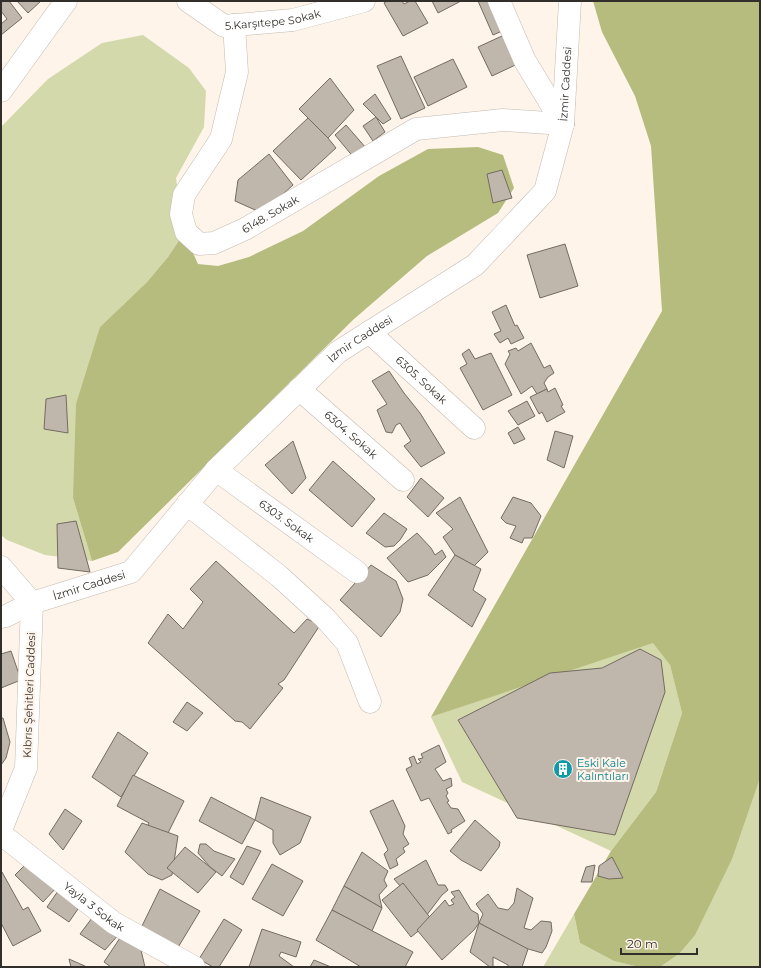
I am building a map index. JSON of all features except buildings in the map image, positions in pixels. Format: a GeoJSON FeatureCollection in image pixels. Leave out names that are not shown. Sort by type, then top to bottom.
{"type":"FeatureCollection","features":[{"type":"Feature","properties":{"kind":"street"},"geometry":{"type":"LineString","coordinates":[[1,91],[66,1]]}},
{"type":"Feature","properties":{"kind":"street","name":"5.Karşıtepe Sokak"},"geometry":{"type":"LineString","coordinates":[[188,1],[224,26],[294,20],[364,1]]}},
{"type":"Feature","properties":{"kind":"street"},"geometry":{"type":"LineString","coordinates":[[499,1],[525,61],[563,124]]}},
{"type":"Feature","properties":{"kind":"street","name":"İzmir Caddesi"},"geometry":{"type":"LineString","coordinates":[[1,617],[6,616],[32,602],[131,572],[216,470],[338,352],[475,265],[545,191],[563,124],[570,1]]}},
{"type":"Feature","properties":{"kind":"street","name":"6148. Sokak"},"geometry":{"type":"LineString","coordinates":[[234,25],[237,72],[221,139],[184,195],[181,214],[186,232],[199,244],[214,243],[244,229],[416,129],[503,120],[563,124]]}},
{"type":"Feature","properties":{"kind":"street","name":"6305. Sokak"},"geometry":{"type":"LineString","coordinates":[[369,332],[474,428]]}},
{"type":"Feature","properties":{"kind":"street","name":"6304. Sokak"},"geometry":{"type":"LineString","coordinates":[[299,389],[403,480]]}},
{"type":"Feature","properties":{"kind":"street","name":"6303. Sokak"},"geometry":{"type":"LineString","coordinates":[[216,470],[357,572]]}},
{"type":"Feature","properties":{"kind":"street"},"geometry":{"type":"LineString","coordinates":[[187,504],[279,576],[325,618],[347,643],[370,702]]}},
{"type":"Feature","properties":{"kind":"street"},"geometry":{"type":"LineString","coordinates":[[1,567],[32,602]]}},
{"type":"Feature","properties":{"kind":"street","name":"Kıbrıs Şehitleri Caddesi"},"geometry":{"type":"LineString","coordinates":[[1,830],[26,768],[32,602]]}},
{"type":"Feature","properties":{"kind":"street","name":"Yayla 3 Sokak"},"geometry":{"type":"LineString","coordinates":[[1,834],[114,923],[194,967]]}},
{"type":"Feature","properties":{"kind":"green space"},"geometry":{"type":"Polygon","coordinates":[[[593,1],[760,1],[760,778],[732,859],[695,935],[679,954],[660,967],[639,967],[614,961],[580,943],[574,914],[611,851],[656,792],[682,713],[670,665],[653,643],[431,717],[662,311],[651,146],[635,96],[602,32],[593,1]]]}},
{"type":"Feature","properties":{"kind":"green space"},"geometry":{"type":"Polygon","coordinates":[[[143,35],[189,68],[206,91],[204,127],[176,178],[184,233],[168,257],[147,282],[100,327],[73,498],[92,561],[45,555],[7,540],[1,535],[1,127],[48,79],[102,43],[143,35]]]}},
{"type":"Feature","properties":{"kind":"green space"},"geometry":{"type":"Polygon","coordinates":[[[478,147],[503,155],[514,188],[498,213],[427,256],[354,319],[118,552],[92,561],[73,498],[76,404],[100,327],[147,282],[168,257],[184,233],[198,264],[218,266],[249,257],[303,231],[379,176],[428,149],[478,147]]]}},
{"type":"Feature","properties":{"kind":"green space","name":"Eski Kale Kalıntıları"},"geometry":{"type":"Polygon","coordinates":[[[653,642],[670,665],[682,713],[656,792],[611,851],[462,782],[431,717],[653,642]]]}},
{"type":"Feature","properties":{"kind":"green space"},"geometry":{"type":"Polygon","coordinates":[[[760,778],[760,967],[660,967],[679,954],[760,778]]]}},
{"type":"Feature","properties":{"kind":"green space"},"geometry":{"type":"Polygon","coordinates":[[[574,914],[580,943],[614,961],[639,967],[543,967],[574,914]]]}},
{"type":"Feature","properties":{"kind":"place","name":"Eski Kale Kalıntıları"},"geometry":{"type":"Point","coordinates":[563,769]}}]}
